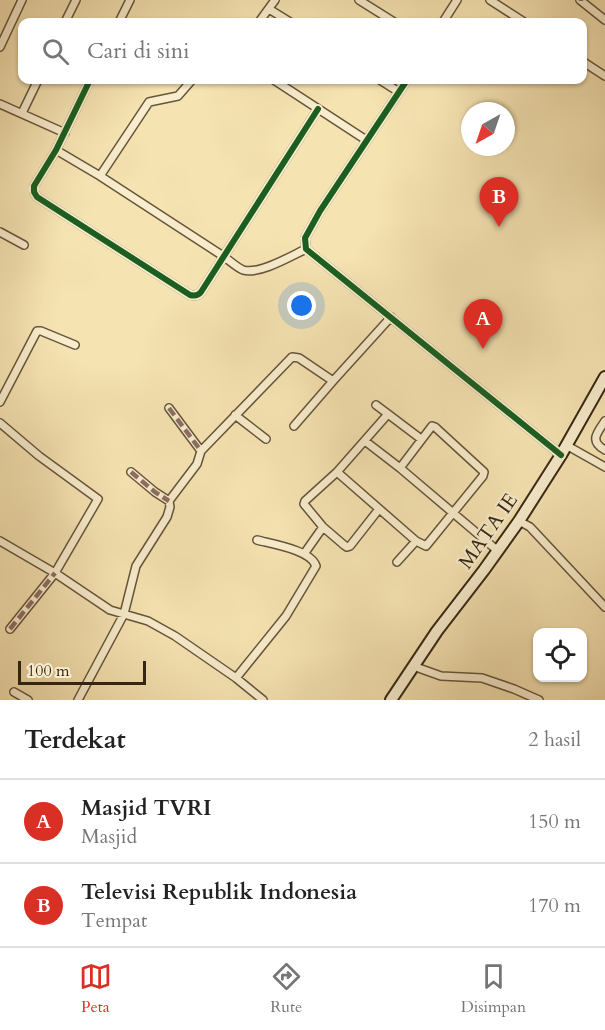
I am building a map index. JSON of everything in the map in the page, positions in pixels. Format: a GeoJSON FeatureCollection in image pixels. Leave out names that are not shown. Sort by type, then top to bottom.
{"type":"FeatureCollection","features":[{"type":"Feature","properties":{"kind":"street"},"geometry":{"type":"LineString","coordinates":[[0,45],[22,0]]}},
{"type":"Feature","properties":{"kind":"street"},"geometry":{"type":"LineString","coordinates":[[67,18],[76,0]]}},
{"type":"Feature","properties":{"kind":"street"},"geometry":{"type":"LineString","coordinates":[[121,18],[130,0]]}},
{"type":"Feature","properties":{"kind":"street"},"geometry":{"type":"LineString","coordinates":[[262,18],[275,0]]}},
{"type":"Feature","properties":{"kind":"street"},"geometry":{"type":"LineString","coordinates":[[359,0],[388,18]]}},
{"type":"Feature","properties":{"kind":"street"},"geometry":{"type":"LineString","coordinates":[[446,18],[457,0]]}},
{"type":"Feature","properties":{"kind":"street"},"geometry":{"type":"LineString","coordinates":[[490,0],[518,18]]}},
{"type":"Feature","properties":{"kind":"street"},"geometry":{"type":"LineString","coordinates":[[581,0],[605,20]]}},
{"type":"Feature","properties":{"kind":"street"},"geometry":{"type":"LineString","coordinates":[[268,9],[283,18]]}},
{"type":"Feature","properties":{"kind":"street"},"geometry":{"type":"LineString","coordinates":[[587,64],[605,76]]}},
{"type":"Feature","properties":{"kind":"street"},"geometry":{"type":"LineString","coordinates":[[22,112],[36,84]]}},
{"type":"Feature","properties":{"kind":"street"},"geometry":{"type":"LineString","coordinates":[[88,84],[56,150],[34,186],[34,192],[194,296],[199,294],[318,109]]}},
{"type":"Feature","properties":{"kind":"street"},"geometry":{"type":"LineString","coordinates":[[100,176],[149,102],[178,96],[188,84]]}},
{"type":"Feature","properties":{"kind":"street"},"geometry":{"type":"LineString","coordinates":[[280,84],[366,140]]}},
{"type":"Feature","properties":{"kind":"street"},"geometry":{"type":"LineString","coordinates":[[386,84],[399,92]]}},
{"type":"Feature","properties":{"kind":"street"},"geometry":{"type":"LineString","coordinates":[[404,84],[320,211],[304,238],[306,249],[391,318],[564,450],[605,467]]}},
{"type":"Feature","properties":{"kind":"street"},"geometry":{"type":"LineString","coordinates":[[0,104],[64,133]]}},
{"type":"Feature","properties":{"kind":"street"},"geometry":{"type":"LineString","coordinates":[[56,150],[100,176],[240,269],[257,270],[306,249]]}},
{"type":"Feature","properties":{"kind":"street"},"geometry":{"type":"LineString","coordinates":[[0,232],[24,245]]}},
{"type":"Feature","properties":{"kind":"street"},"geometry":{"type":"LineString","coordinates":[[294,426],[391,318]]}},
{"type":"Feature","properties":{"kind":"street"},"geometry":{"type":"LineString","coordinates":[[0,402],[37,331],[75,345]]}},
{"type":"Feature","properties":{"kind":"street"},"geometry":{"type":"LineString","coordinates":[[78,700],[124,614],[136,566],[167,517],[169,501],[197,464],[201,451],[292,357],[299,358],[333,381]]}},
{"type":"Feature","properties":{"kind":"street","name":"MATA IE"},"geometry":{"type":"LineString","coordinates":[[391,700],[438,631],[519,521],[564,450],[605,378]]}},
{"type":"Feature","properties":{"kind":"street"},"geometry":{"type":"LineString","coordinates":[[376,405],[421,439]]}},
{"type":"Feature","properties":{"kind":"street"},"geometry":{"type":"LineString","coordinates":[[169,408],[201,451]]}},
{"type":"Feature","properties":{"kind":"street"},"geometry":{"type":"LineString","coordinates":[[379,509],[349,546],[344,545],[323,527],[304,504],[337,472],[388,414]]}},
{"type":"Feature","properties":{"kind":"street"},"geometry":{"type":"LineString","coordinates":[[235,415],[266,439]]}},
{"type":"Feature","properties":{"kind":"street"},"geometry":{"type":"LineString","coordinates":[[605,421],[596,436],[598,446],[605,450]]}},
{"type":"Feature","properties":{"kind":"street"},"geometry":{"type":"LineString","coordinates":[[0,423],[39,456],[98,499],[55,573],[10,629]]}},
{"type":"Feature","properties":{"kind":"street"},"geometry":{"type":"LineString","coordinates":[[337,472],[424,546],[484,472],[432,426],[400,468]]}},
{"type":"Feature","properties":{"kind":"street"},"geometry":{"type":"LineString","coordinates":[[365,441],[498,551]]}},
{"type":"Feature","properties":{"kind":"street"},"geometry":{"type":"LineString","coordinates":[[131,472],[169,501]]}},
{"type":"Feature","properties":{"kind":"street"},"geometry":{"type":"LineString","coordinates":[[519,521],[530,527],[605,608]]}},
{"type":"Feature","properties":{"kind":"street"},"geometry":{"type":"LineString","coordinates":[[304,554],[323,527]]}},
{"type":"Feature","properties":{"kind":"street"},"geometry":{"type":"LineString","coordinates":[[236,678],[286,616],[315,568],[315,562],[304,554],[257,540]]}},
{"type":"Feature","properties":{"kind":"street"},"geometry":{"type":"LineString","coordinates":[[397,562],[416,540]]}},
{"type":"Feature","properties":{"kind":"street"},"geometry":{"type":"LineString","coordinates":[[0,541],[55,573],[110,610],[148,621],[175,636],[236,678],[263,700]]}},
{"type":"Feature","properties":{"kind":"street"},"geometry":{"type":"LineString","coordinates":[[413,666],[441,676],[469,676],[488,680],[539,700]]}},
{"type":"Feature","properties":{"kind":"street"},"geometry":{"type":"LineString","coordinates":[[14,692],[28,700]]}},
{"type":"Feature","properties":{"kind":"marked path"},"geometry":{"type":"LineString","coordinates":[[169,408],[201,451]]}},
{"type":"Feature","properties":{"kind":"marked path"},"geometry":{"type":"LineString","coordinates":[[131,472],[169,501]]}},
{"type":"Feature","properties":{"kind":"marked path"},"geometry":{"type":"LineString","coordinates":[[10,629],[55,573]]}},
{"type":"Feature","properties":{"kind":"cycle path"},"geometry":{"type":"LineString","coordinates":[[88,84],[56,150],[34,186],[34,192],[37,197],[193,296],[201,292],[318,109]]}},
{"type":"Feature","properties":{"kind":"cycle path"},"geometry":{"type":"LineString","coordinates":[[404,84],[320,211],[305,238],[306,249],[561,455]]}},
{"type":"Feature","properties":{"kind":"place","name":"Televisi Republik Indonesia"},"geometry":{"type":"Point","coordinates":[499,227]}},
{"type":"Feature","properties":{"kind":"place","name":"Masjid TVRI"},"geometry":{"type":"Point","coordinates":[483,349]}}]}
